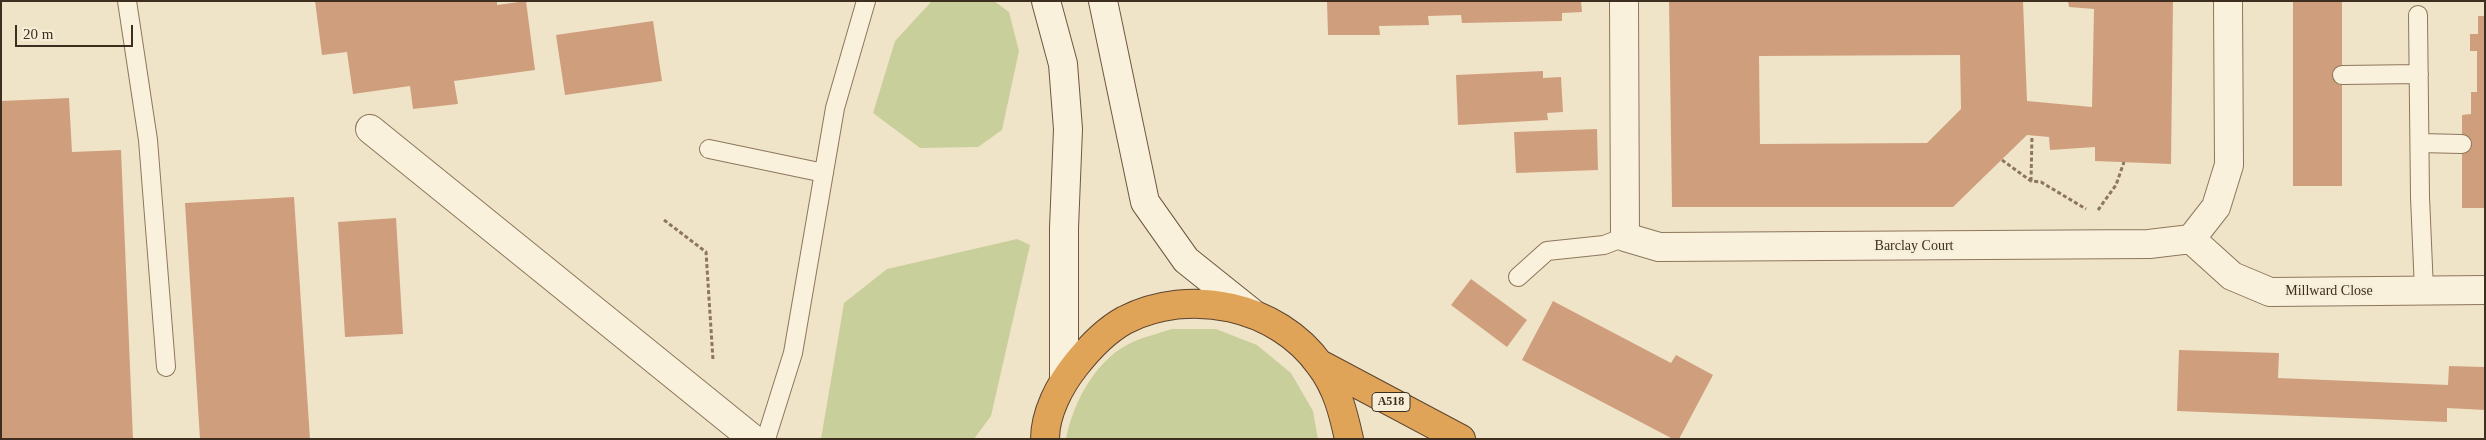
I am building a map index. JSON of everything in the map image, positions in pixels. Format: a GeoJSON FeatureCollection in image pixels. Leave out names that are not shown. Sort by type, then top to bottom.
{"type":"FeatureCollection","features":[{"type":"Feature","properties":{"kind":"highway"},"geometry":{"type":"LineString","coordinates":[[1044,437],[1052,407],[1064,380],[1090,346],[1125,320],[1166,306],[1209,303],[1252,312],[1290,333],[1320,364],[1341,403],[1349,439]]}},
{"type":"Feature","properties":{"kind":"highway","name":"A518"},"geometry":{"type":"LineString","coordinates":[[1320,364],[1461,439]]}},
{"type":"Feature","properties":{"kind":"street"},"geometry":{"type":"LineString","coordinates":[[1046,1],[1063,64],[1068,129],[1064,228],[1064,380]]}},
{"type":"Feature","properties":{"kind":"street"},"geometry":{"type":"LineString","coordinates":[[1102,1],[1145,202],[1186,260],[1252,312]]}},
{"type":"Feature","properties":{"kind":"street"},"geometry":{"type":"LineString","coordinates":[[1624,1],[1626,237]]}},
{"type":"Feature","properties":{"kind":"street"},"geometry":{"type":"LineString","coordinates":[[2191,239],[2216,207],[2229,165],[2228,1]]}},
{"type":"Feature","properties":{"kind":"street"},"geometry":{"type":"LineString","coordinates":[[370,129],[752,439]]}},
{"type":"Feature","properties":{"kind":"street","name":"Barclay Court"},"geometry":{"type":"LineString","coordinates":[[1626,237],[1659,247],[2149,244],[2191,239]]}},
{"type":"Feature","properties":{"kind":"street","name":"Millward Close"},"geometry":{"type":"LineString","coordinates":[[2191,239],[2232,276],[2270,292],[2485,290]]}},
{"type":"Feature","properties":{"kind":"lane"},"geometry":{"type":"LineString","coordinates":[[127,1],[148,140],[166,367]]}},
{"type":"Feature","properties":{"kind":"lane"},"geometry":{"type":"LineString","coordinates":[[766,439],[793,352],[835,108],[867,3]]}},
{"type":"Feature","properties":{"kind":"lane"},"geometry":{"type":"LineString","coordinates":[[2418,15],[2424,290]]}},
{"type":"Feature","properties":{"kind":"lane"},"geometry":{"type":"LineString","coordinates":[[2342,75],[2419,74]]}},
{"type":"Feature","properties":{"kind":"lane"},"geometry":{"type":"LineString","coordinates":[[2420,143],[2462,144]]}},
{"type":"Feature","properties":{"kind":"lane"},"geometry":{"type":"LineString","coordinates":[[709,149],[824,173]]}},
{"type":"Feature","properties":{"kind":"lane"},"geometry":{"type":"LineString","coordinates":[[1518,277],[1547,251],[1604,245],[1626,237]]}},
{"type":"Feature","properties":{"kind":"path"},"geometry":{"type":"LineString","coordinates":[[2031,181],[2032,136]]}},
{"type":"Feature","properties":{"kind":"path"},"geometry":{"type":"LineString","coordinates":[[2002,160],[2031,181],[2041,182],[2120,230],[2119,244]]}},
{"type":"Feature","properties":{"kind":"path"},"geometry":{"type":"LineString","coordinates":[[2094,215],[2116,185],[2124,162]]}},
{"type":"Feature","properties":{"kind":"path"},"geometry":{"type":"LineString","coordinates":[[664,220],[706,252],[713,367]]}},
{"type":"Feature","properties":{"kind":"green space"},"geometry":{"type":"Polygon","coordinates":[[[994,1],[1009,12],[1019,51],[1002,130],[978,147],[920,148],[873,113],[895,41],[931,2],[994,1]]]}},
{"type":"Feature","properties":{"kind":"green space"},"geometry":{"type":"Polygon","coordinates":[[[1017,239],[1030,245],[991,416],[974,439],[821,439],[844,303],[887,269],[1017,239]]]}},
{"type":"Feature","properties":{"kind":"green space"},"geometry":{"type":"Polygon","coordinates":[[[1172,329],[1216,329],[1257,345],[1291,373],[1313,411],[1318,439],[1066,439],[1069,424],[1081,395],[1089,381],[1110,357],[1135,341],[1172,329]]]}},
{"type":"Feature","properties":{"kind":"building"},"geometry":{"type":"Polygon","coordinates":[[[315,1],[497,1],[497,5],[526,1],[535,70],[454,81],[458,104],[413,109],[410,86],[353,94],[347,52],[322,55],[315,1]]]}},
{"type":"Feature","properties":{"kind":"building"},"geometry":{"type":"Polygon","coordinates":[[[1327,1],[1581,1],[1582,12],[1562,13],[1562,21],[1462,23],[1461,15],[1428,16],[1429,25],[1379,26],[1380,35],[1328,35],[1327,1]]]}},
{"type":"Feature","properties":{"kind":"building"},"geometry":{"type":"Polygon","coordinates":[[[1669,1],[2023,1],[2027,101],[2092,107],[2094,9],[2069,7],[2068,1],[2173,1],[2171,164],[2095,161],[2095,147],[2050,150],[2049,137],[2027,135],[1953,207],[1672,207],[1669,1]],[[1960,55],[1759,56],[1760,144],[1927,143],[1961,109],[1960,55]]]}},
{"type":"Feature","properties":{"kind":"building"},"geometry":{"type":"Polygon","coordinates":[[[2293,1],[2342,1],[2342,186],[2293,186],[2293,1]]]}},
{"type":"Feature","properties":{"kind":"building"},"geometry":{"type":"Polygon","coordinates":[[[2478,16],[2485,16],[2485,208],[2462,208],[2462,115],[2471,114],[2471,92],[2477,92],[2477,51],[2470,51],[2470,34],[2478,34],[2478,16]]]}},
{"type":"Feature","properties":{"kind":"building"},"geometry":{"type":"Polygon","coordinates":[[[653,21],[662,81],[565,95],[556,35],[653,21]]]}},
{"type":"Feature","properties":{"kind":"building"},"geometry":{"type":"Polygon","coordinates":[[[1543,71],[1543,78],[1561,77],[1563,112],[1547,113],[1548,120],[1458,125],[1456,75],[1543,71]]]}},
{"type":"Feature","properties":{"kind":"building"},"geometry":{"type":"Polygon","coordinates":[[[69,98],[72,152],[121,150],[133,439],[1,439],[1,101],[69,98]]]}},
{"type":"Feature","properties":{"kind":"building"},"geometry":{"type":"Polygon","coordinates":[[[1597,129],[1598,170],[1516,173],[1514,132],[1597,129]]]}},
{"type":"Feature","properties":{"kind":"building"},"geometry":{"type":"Polygon","coordinates":[[[294,197],[310,439],[200,439],[185,203],[294,197]]]}},
{"type":"Feature","properties":{"kind":"building"},"geometry":{"type":"Polygon","coordinates":[[[396,218],[403,334],[345,337],[338,222],[396,218]]]}},
{"type":"Feature","properties":{"kind":"building"},"geometry":{"type":"Polygon","coordinates":[[[1471,279],[1527,320],[1507,347],[1451,305],[1471,279]]]}},
{"type":"Feature","properties":{"kind":"building"},"geometry":{"type":"Polygon","coordinates":[[[1553,301],[1671,363],[1676,355],[1713,375],[1679,439],[1673,439],[1522,360],[1553,301]]]}},
{"type":"Feature","properties":{"kind":"building"},"geometry":{"type":"Polygon","coordinates":[[[2179,350],[2279,353],[2278,378],[2448,385],[2449,366],[2485,367],[2485,410],[2447,408],[2447,422],[2177,411],[2179,350]]]}}]}
